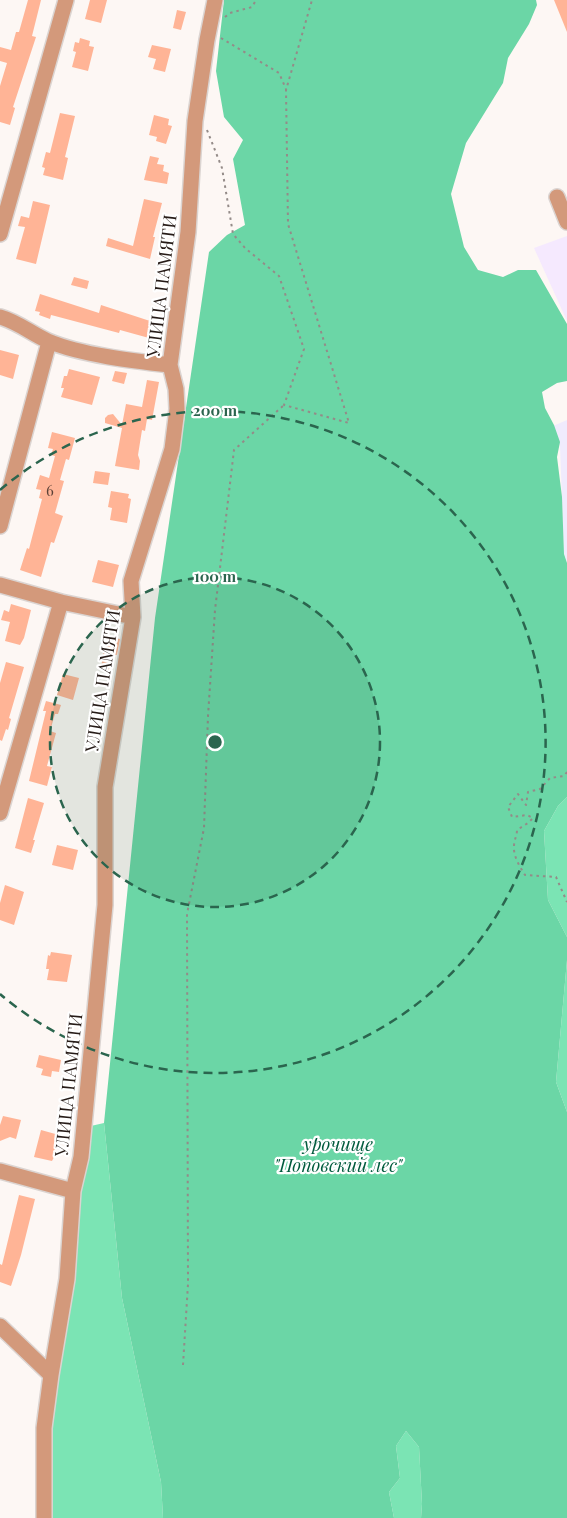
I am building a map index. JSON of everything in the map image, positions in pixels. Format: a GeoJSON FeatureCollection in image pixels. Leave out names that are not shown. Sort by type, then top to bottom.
{"type":"FeatureCollection","features":[{"type":"Feature","properties":{"kind":"street"},"geometry":{"type":"LineString","coordinates":[[0,234],[66,0]]}},
{"type":"Feature","properties":{"kind":"street","name":"УЛИЦА ПАМЯТИ"},"geometry":{"type":"LineString","coordinates":[[44,1518],[44,1428],[67,1279],[73,1191],[81,1157],[105,905],[104,787],[132,617],[131,581],[172,449],[177,409],[176,389],[170,365],[188,232],[195,121],[215,0]]}},
{"type":"Feature","properties":{"kind":"street"},"geometry":{"type":"LineString","coordinates":[[557,197],[567,222]]}},
{"type":"Feature","properties":{"kind":"street"},"geometry":{"type":"LineString","coordinates":[[0,317],[10,320],[49,342],[80,351],[170,365]]}},
{"type":"Feature","properties":{"kind":"street"},"geometry":{"type":"LineString","coordinates":[[0,526],[49,342]]}},
{"type":"Feature","properties":{"kind":"street"},"geometry":{"type":"LineString","coordinates":[[0,585],[61,602],[132,617]]}},
{"type":"Feature","properties":{"kind":"street"},"geometry":{"type":"LineString","coordinates":[[0,813],[61,602]]}},
{"type":"Feature","properties":{"kind":"street"},"geometry":{"type":"LineString","coordinates":[[0,1170],[73,1191]]}},
{"type":"Feature","properties":{"kind":"street"},"geometry":{"type":"LineString","coordinates":[[0,1326],[51,1375]]}},
{"type":"Feature","properties":{"kind":"path"},"geometry":{"type":"LineString","coordinates":[[256,0],[252,7],[230,13],[209,29],[236,48],[279,73],[286,90]]}},
{"type":"Feature","properties":{"kind":"path"},"geometry":{"type":"LineString","coordinates":[[284,405],[349,423],[288,224],[286,90],[312,0]]}},
{"type":"Feature","properties":{"kind":"path"},"geometry":{"type":"LineString","coordinates":[[183,1364],[188,1284],[187,914],[204,828],[208,716],[215,610],[234,450],[284,405],[304,348],[278,276],[245,248],[233,234],[222,168],[208,130],[195,121]]}},
{"type":"Feature","properties":{"kind":"path"},"geometry":{"type":"LineString","coordinates":[[567,772],[564,776],[550,778],[540,788],[528,792],[526,805],[518,794],[508,807],[512,817],[527,815],[533,818],[517,830],[514,847],[518,864],[525,875],[556,878],[567,902]]}},
{"type":"Feature","properties":{"kind":"shaded area"},"geometry":{"type":"Polygon","coordinates":[[[567,236],[567,321],[534,248],[567,236]]]}},
{"type":"Feature","properties":{"kind":"shaded area"},"geometry":{"type":"Polygon","coordinates":[[[567,420],[567,562],[564,553],[560,446],[553,426],[567,420]]]}},
{"type":"Feature","properties":{"kind":"green space","name":"урочище \"Поповский лес\""},"geometry":{"type":"Polygon","coordinates":[[[224,0],[536,0],[537,5],[529,24],[508,58],[503,83],[466,143],[451,194],[464,247],[478,270],[503,277],[518,270],[536,270],[567,324],[567,381],[557,383],[542,392],[545,408],[560,442],[557,457],[562,497],[564,554],[567,563],[567,797],[558,806],[544,831],[548,900],[567,937],[567,960],[556,1082],[567,1112],[567,1518],[421,1518],[419,1447],[406,1431],[396,1446],[400,1478],[389,1492],[394,1518],[163,1518],[161,1482],[122,1298],[104,1123],[155,618],[209,252],[227,235],[245,225],[233,159],[243,140],[224,117],[216,71],[224,0]]]}},
{"type":"Feature","properties":{"kind":"green space"},"geometry":{"type":"Polygon","coordinates":[[[567,797],[567,937],[548,900],[544,831],[558,806],[567,797]]]}},
{"type":"Feature","properties":{"kind":"green space"},"geometry":{"type":"Polygon","coordinates":[[[567,960],[567,1112],[556,1082],[567,960]]]}},
{"type":"Feature","properties":{"kind":"green space"},"geometry":{"type":"Polygon","coordinates":[[[104,1123],[122,1298],[161,1482],[163,1518],[49,1518],[54,1379],[82,1128],[104,1123]]]}},
{"type":"Feature","properties":{"kind":"green space"},"geometry":{"type":"Polygon","coordinates":[[[406,1431],[419,1447],[421,1518],[394,1518],[389,1492],[400,1478],[396,1446],[406,1431]]]}},
{"type":"Feature","properties":{"kind":"building"},"geometry":{"type":"Polygon","coordinates":[[[28,0],[41,0],[32,36],[36,37],[13,107],[15,108],[10,125],[0,122],[0,86],[7,63],[0,61],[0,47],[11,50],[16,32],[19,32],[28,0]]]}},
{"type":"Feature","properties":{"kind":"building"},"geometry":{"type":"Polygon","coordinates":[[[90,0],[107,0],[101,23],[85,19],[90,0]]]}},
{"type":"Feature","properties":{"kind":"building"},"geometry":{"type":"Polygon","coordinates":[[[554,0],[567,0],[567,32],[554,0]]]}},
{"type":"Feature","properties":{"kind":"building"},"geometry":{"type":"Polygon","coordinates":[[[177,10],[186,12],[181,30],[173,28],[177,10]]]}},
{"type":"Feature","properties":{"kind":"building"},"geometry":{"type":"Polygon","coordinates":[[[80,38],[90,41],[89,46],[94,47],[88,71],[72,67],[76,52],[73,51],[75,42],[79,43],[80,38]]]}},
{"type":"Feature","properties":{"kind":"building"},"geometry":{"type":"Polygon","coordinates":[[[152,45],[171,49],[165,72],[153,69],[156,59],[148,57],[152,45]]]}},
{"type":"Feature","properties":{"kind":"building"},"geometry":{"type":"Polygon","coordinates":[[[60,113],[75,116],[65,157],[68,158],[63,180],[43,175],[45,168],[42,167],[46,152],[50,153],[60,113]]]}},
{"type":"Feature","properties":{"kind":"building"},"geometry":{"type":"Polygon","coordinates":[[[154,115],[169,119],[168,125],[172,126],[166,144],[156,141],[157,137],[149,135],[154,115]]]}},
{"type":"Feature","properties":{"kind":"building"},"geometry":{"type":"Polygon","coordinates":[[[150,156],[159,158],[157,164],[164,165],[163,171],[169,173],[167,184],[144,180],[150,156]]]}},
{"type":"Feature","properties":{"kind":"building"},"geometry":{"type":"Polygon","coordinates":[[[144,199],[162,203],[153,237],[155,237],[150,259],[106,246],[108,238],[133,246],[144,199]]]}},
{"type":"Feature","properties":{"kind":"building"},"geometry":{"type":"Polygon","coordinates":[[[33,201],[50,205],[36,264],[16,259],[25,227],[18,226],[21,216],[29,218],[33,201]]]}},
{"type":"Feature","properties":{"kind":"building"},"geometry":{"type":"Polygon","coordinates":[[[74,277],[89,281],[87,289],[71,285],[74,277]]]}},
{"type":"Feature","properties":{"kind":"building"},"geometry":{"type":"Polygon","coordinates":[[[40,294],[99,313],[101,305],[150,321],[149,324],[153,325],[149,338],[120,330],[119,333],[51,315],[50,319],[39,315],[40,312],[35,311],[40,294]]]}},
{"type":"Feature","properties":{"kind":"building"},"geometry":{"type":"Polygon","coordinates":[[[0,350],[19,355],[13,379],[0,375],[0,350]]]}},
{"type":"Feature","properties":{"kind":"building"},"geometry":{"type":"Polygon","coordinates":[[[69,369],[100,377],[92,405],[61,397],[64,388],[61,388],[64,376],[67,376],[69,369]]]}},
{"type":"Feature","properties":{"kind":"building"},"geometry":{"type":"Polygon","coordinates":[[[115,371],[127,373],[124,384],[112,381],[115,371]]]}},
{"type":"Feature","properties":{"kind":"building"},"geometry":{"type":"Polygon","coordinates":[[[147,380],[159,382],[152,420],[147,419],[145,431],[142,430],[138,455],[140,461],[139,470],[115,466],[122,428],[105,423],[105,418],[113,414],[122,425],[126,404],[142,407],[147,380]]]}},
{"type":"Feature","properties":{"kind":"building"},"geometry":{"type":"Polygon","coordinates":[[[52,432],[75,438],[69,460],[66,459],[60,480],[64,481],[55,513],[63,516],[54,543],[51,542],[41,577],[20,570],[27,548],[29,549],[42,499],[39,498],[41,490],[36,489],[40,475],[49,478],[55,456],[51,455],[53,449],[48,448],[52,432]]]}},
{"type":"Feature","properties":{"kind":"building"},"geometry":{"type":"Polygon","coordinates":[[[95,471],[110,473],[108,485],[93,483],[95,471]]]}},
{"type":"Feature","properties":{"kind":"building"},"geometry":{"type":"Polygon","coordinates":[[[111,491],[129,494],[128,498],[131,499],[127,523],[110,520],[112,508],[108,507],[111,491]]]}},
{"type":"Feature","properties":{"kind":"building"},"geometry":{"type":"Polygon","coordinates":[[[98,560],[119,565],[113,587],[92,582],[98,560]]]}},
{"type":"Feature","properties":{"kind":"building"},"geometry":{"type":"Polygon","coordinates":[[[11,604],[31,610],[24,638],[20,645],[5,641],[10,622],[1,620],[4,610],[9,612],[11,604]]]}},
{"type":"Feature","properties":{"kind":"building"},"geometry":{"type":"Polygon","coordinates":[[[106,636],[120,639],[117,655],[113,654],[109,670],[101,668],[106,636]]]}},
{"type":"Feature","properties":{"kind":"building"},"geometry":{"type":"Polygon","coordinates":[[[6,662],[24,667],[9,718],[11,719],[8,730],[6,729],[2,741],[0,740],[0,683],[6,662]]]}},
{"type":"Feature","properties":{"kind":"building"},"geometry":{"type":"Polygon","coordinates":[[[63,674],[79,678],[73,700],[57,695],[63,674]]]}},
{"type":"Feature","properties":{"kind":"building"},"geometry":{"type":"Polygon","coordinates":[[[46,701],[61,705],[58,714],[55,714],[50,731],[56,733],[47,766],[52,767],[47,786],[29,781],[46,711],[43,711],[46,701]]]}},
{"type":"Feature","properties":{"kind":"building"},"geometry":{"type":"Polygon","coordinates":[[[28,798],[44,803],[31,853],[15,848],[28,798]]]}},
{"type":"Feature","properties":{"kind":"building"},"geometry":{"type":"Polygon","coordinates":[[[57,845],[78,850],[73,870],[52,865],[57,845]]]}},
{"type":"Feature","properties":{"kind":"building"},"geometry":{"type":"Polygon","coordinates":[[[5,885],[24,892],[14,925],[0,920],[0,903],[5,885]]]}},
{"type":"Feature","properties":{"kind":"building"},"geometry":{"type":"Polygon","coordinates":[[[51,952],[72,955],[67,982],[47,980],[49,969],[46,969],[48,955],[50,956],[51,952]]]}},
{"type":"Feature","properties":{"kind":"building"},"geometry":{"type":"Polygon","coordinates":[[[39,1055],[61,1060],[59,1072],[52,1071],[51,1077],[41,1075],[43,1069],[36,1067],[39,1055]]]}},
{"type":"Feature","properties":{"kind":"building"},"geometry":{"type":"Polygon","coordinates":[[[3,1116],[21,1120],[16,1139],[10,1137],[0,1141],[0,1125],[3,1116]]]}},
{"type":"Feature","properties":{"kind":"building"},"geometry":{"type":"Polygon","coordinates":[[[41,1130],[59,1135],[57,1151],[52,1161],[34,1157],[41,1130]]]}},
{"type":"Feature","properties":{"kind":"building"},"geometry":{"type":"Polygon","coordinates":[[[19,1195],[35,1199],[11,1286],[0,1282],[0,1264],[2,1265],[19,1195]]]}}]}
